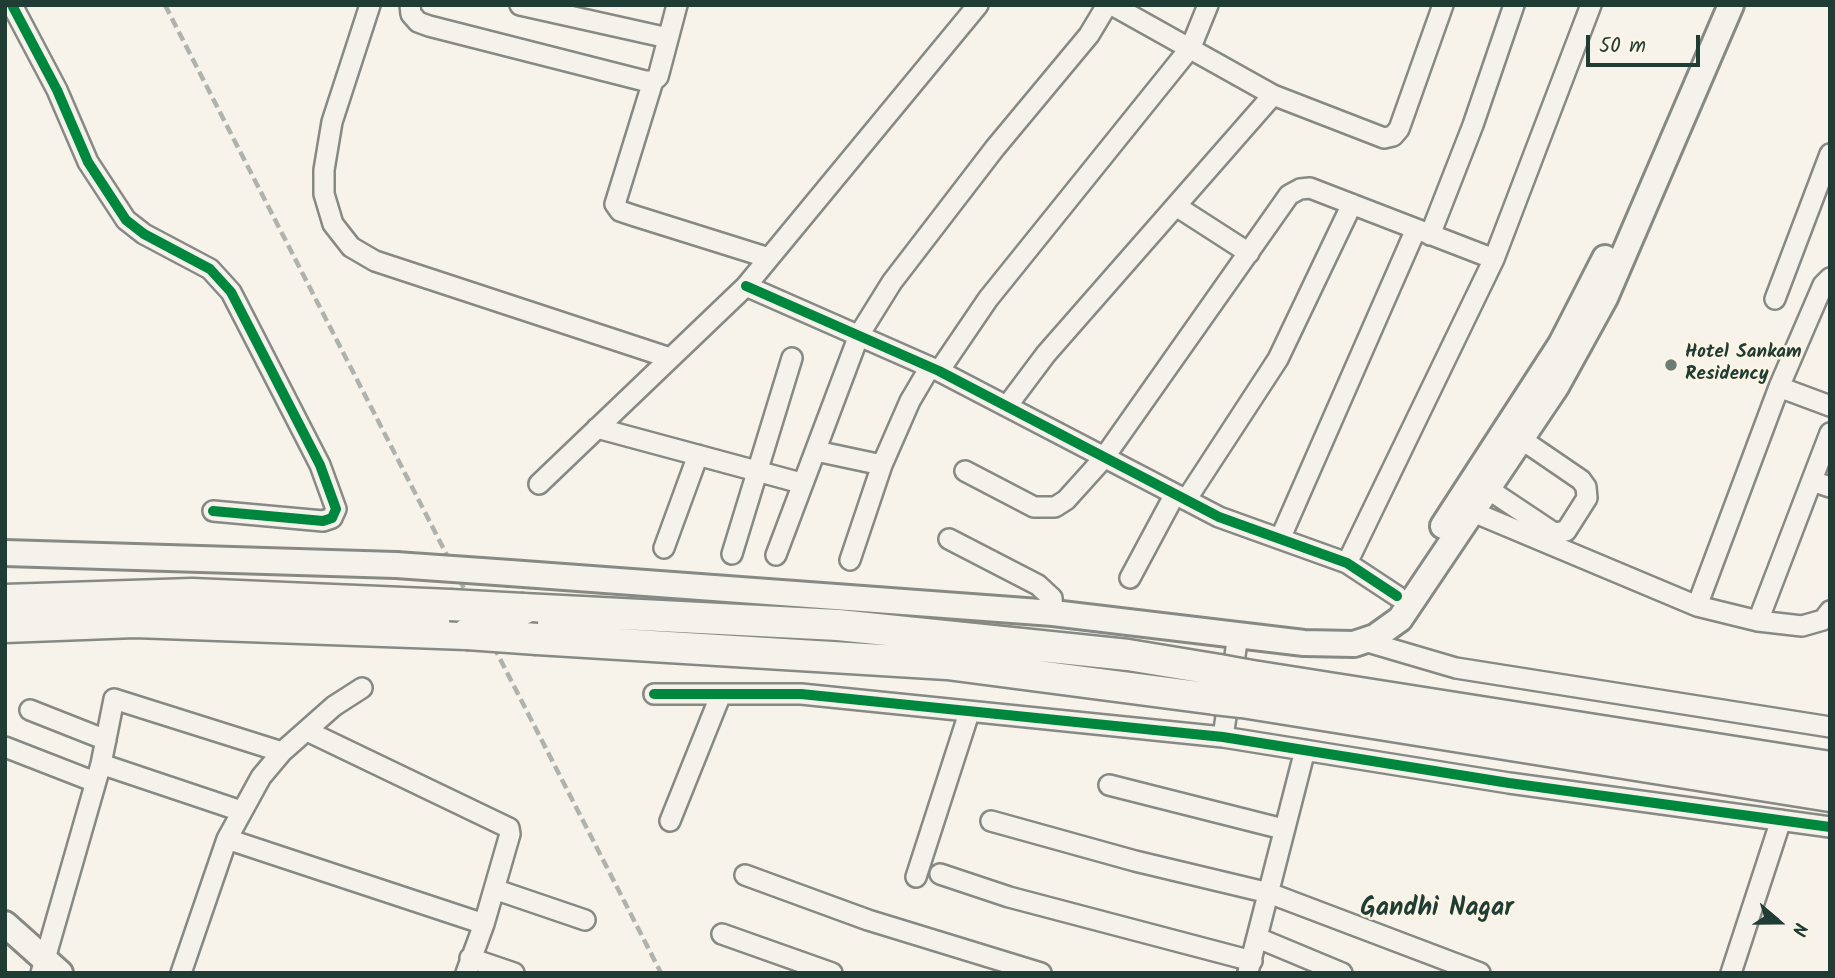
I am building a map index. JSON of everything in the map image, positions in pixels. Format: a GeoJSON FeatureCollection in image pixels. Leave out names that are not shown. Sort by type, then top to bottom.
{"type":"FeatureCollection","features":[{"type":"Feature","properties":{"kind":"highway"},"geometry":{"type":"LineString","coordinates":[[5,600],[192,594],[450,605],[838,625],[1128,655],[1231,686],[1830,796]]}},
{"type":"Feature","properties":{"kind":"highway"},"geometry":{"type":"LineString","coordinates":[[5,626],[135,622],[467,634],[934,663],[1231,686],[1830,767]]}},
{"type":"Feature","properties":{"kind":"main road"},"geometry":{"type":"LineString","coordinates":[[1369,639],[1572,323],[1600,270],[1713,5]]}},
{"type":"Feature","properties":{"kind":"main road"},"geometry":{"type":"LineString","coordinates":[[5,553],[396,565],[1053,613],[1304,643],[1369,639],[1400,619],[1556,387],[1605,299],[1731,5]]}},
{"type":"Feature","properties":{"kind":"main road"},"geometry":{"type":"LineString","coordinates":[[5,924],[48,968]]}},
{"type":"Feature","properties":{"kind":"street"},"geometry":{"type":"LineString","coordinates":[[12,5],[57,90],[88,162],[126,220],[144,234],[210,270],[231,292],[320,465],[336,509],[332,518],[324,521],[213,511]]}},
{"type":"Feature","properties":{"kind":"street"},"geometry":{"type":"LineString","coordinates":[[370,5],[332,122],[324,170],[324,194],[332,224],[351,247],[375,261],[670,358]]}},
{"type":"Feature","properties":{"kind":"street"},"geometry":{"type":"LineString","coordinates":[[411,5],[411,14],[418,22],[429,26],[653,81]]}},
{"type":"Feature","properties":{"kind":"street"},"geometry":{"type":"LineString","coordinates":[[520,5],[668,38]]}},
{"type":"Feature","properties":{"kind":"street"},"geometry":{"type":"LineString","coordinates":[[677,5],[658,77],[653,81],[615,204],[620,211],[769,258]]}},
{"type":"Feature","properties":{"kind":"street"},"geometry":{"type":"LineString","coordinates":[[539,484],[746,286],[978,5]]}},
{"type":"Feature","properties":{"kind":"street"},"geometry":{"type":"LineString","coordinates":[[776,555],[859,335],[892,282],[1110,5],[1191,47],[1273,95],[1384,138],[1393,136],[1399,129],[1443,5]]}},
{"type":"Feature","properties":{"kind":"street"},"geometry":{"type":"LineString","coordinates":[[850,560],[882,465],[910,401],[988,299],[1191,47],[1208,5]]}},
{"type":"Feature","properties":{"kind":"street"},"geometry":{"type":"LineString","coordinates":[[1280,539],[1473,125],[1514,5]]}},
{"type":"Feature","properties":{"kind":"street"},"geometry":{"type":"LineString","coordinates":[[1347,563],[1494,258],[1591,5]]}},
{"type":"Feature","properties":{"kind":"street"},"geometry":{"type":"LineString","coordinates":[[1007,406],[1046,355],[1273,95]]}},
{"type":"Feature","properties":{"kind":"street"},"geometry":{"type":"LineString","coordinates":[[1775,299],[1821,204],[1830,154]]}},
{"type":"Feature","properties":{"kind":"street"},"geometry":{"type":"LineString","coordinates":[[965,471],[1034,507],[1044,509],[1066,500],[1103,459],[1289,195],[1300,189],[1310,188],[1494,258]]}},
{"type":"Feature","properties":{"kind":"street"},"geometry":{"type":"LineString","coordinates":[[1130,578],[1181,497],[1278,359],[1352,204]]}},
{"type":"Feature","properties":{"kind":"street"},"geometry":{"type":"LineString","coordinates":[[1176,206],[1249,253]]}},
{"type":"Feature","properties":{"kind":"street"},"geometry":{"type":"LineString","coordinates":[[1697,606],[1779,387],[1823,285],[1830,278]]}},
{"type":"Feature","properties":{"kind":"street"},"geometry":{"type":"LineString","coordinates":[[746,286],[934,369],[1219,517],[1347,563],[1397,596]]}},
{"type":"Feature","properties":{"kind":"street"},"geometry":{"type":"LineString","coordinates":[[732,554],[792,358]]}},
{"type":"Feature","properties":{"kind":"street"},"geometry":{"type":"LineString","coordinates":[[1779,387],[1830,407]]}},
{"type":"Feature","properties":{"kind":"street"},"geometry":{"type":"LineString","coordinates":[[597,428],[802,483]]}},
{"type":"Feature","properties":{"kind":"street"},"geometry":{"type":"LineString","coordinates":[[1758,621],[1821,484],[1830,433]]}},
{"type":"Feature","properties":{"kind":"street"},"geometry":{"type":"LineString","coordinates":[[1488,489],[1554,533],[1566,531],[1587,498],[1586,486],[1521,439]]}},
{"type":"Feature","properties":{"kind":"street"},"geometry":{"type":"LineString","coordinates":[[816,452],[882,465]]}},
{"type":"Feature","properties":{"kind":"street"},"geometry":{"type":"LineString","coordinates":[[664,548],[698,455]]}},
{"type":"Feature","properties":{"kind":"street"},"geometry":{"type":"LineString","coordinates":[[1472,512],[1697,606],[1758,621],[1802,626],[1823,620],[1830,611]]}},
{"type":"Feature","properties":{"kind":"street"},"geometry":{"type":"LineString","coordinates":[[949,539],[1038,585],[1052,598],[1053,613]]}},
{"type":"Feature","properties":{"kind":"street"},"geometry":{"type":"LineString","coordinates":[[1223,737],[1238,635]]}},
{"type":"Feature","properties":{"kind":"street"},"geometry":{"type":"LineString","coordinates":[[1369,639],[1457,668],[1830,727]]}},
{"type":"Feature","properties":{"kind":"street"},"geometry":{"type":"LineString","coordinates":[[181,973],[227,838],[261,777],[282,752],[334,706],[362,688]]}},
{"type":"Feature","properties":{"kind":"street"},"geometry":{"type":"LineString","coordinates":[[654,694],[801,694],[1223,737],[1509,783],[1830,827]]}},
{"type":"Feature","properties":{"kind":"street"},"geometry":{"type":"LineString","coordinates":[[670,821],[721,694]]}},
{"type":"Feature","properties":{"kind":"street"},"geometry":{"type":"LineString","coordinates":[[48,968],[114,699],[282,752]]}},
{"type":"Feature","properties":{"kind":"street"},"geometry":{"type":"LineString","coordinates":[[30,710],[106,740]]}},
{"type":"Feature","properties":{"kind":"street"},"geometry":{"type":"LineString","coordinates":[[916,877],[969,713]]}},
{"type":"Feature","properties":{"kind":"street"},"geometry":{"type":"LineString","coordinates":[[307,731],[362,760],[505,824],[510,834],[484,924],[468,966],[514,973]]}},
{"type":"Feature","properties":{"kind":"street"},"geometry":{"type":"LineString","coordinates":[[5,747],[241,811]]}},
{"type":"Feature","properties":{"kind":"street"},"geometry":{"type":"LineString","coordinates":[[940,874],[1009,897],[1250,967],[1305,750]]}},
{"type":"Feature","properties":{"kind":"street"},"geometry":{"type":"LineString","coordinates":[[1109,785],[1283,829]]}},
{"type":"Feature","properties":{"kind":"street"},"geometry":{"type":"LineString","coordinates":[[1731,973],[1781,820]]}},
{"type":"Feature","properties":{"kind":"street"},"geometry":{"type":"LineString","coordinates":[[991,821],[1135,861],[1269,893],[1480,973]]}},
{"type":"Feature","properties":{"kind":"street"},"geometry":{"type":"LineString","coordinates":[[227,838],[484,924]]}},
{"type":"Feature","properties":{"kind":"street"},"geometry":{"type":"LineString","coordinates":[[746,875],[868,920],[1041,973]]}},
{"type":"Feature","properties":{"kind":"street"},"geometry":{"type":"LineString","coordinates":[[494,889],[585,920]]}},
{"type":"Feature","properties":{"kind":"street"},"geometry":{"type":"LineString","coordinates":[[722,933],[832,973]]}},
{"type":"Feature","properties":{"kind":"street"},"geometry":{"type":"LineString","coordinates":[[1258,938],[1342,973]]}},
{"type":"Feature","properties":{"kind":"railway"},"geometry":{"type":"LineString","coordinates":[[165,5],[661,973]]}},
{"type":"Feature","properties":{"kind":"cycle path"},"geometry":{"type":"LineString","coordinates":[[12,5],[57,90],[88,162],[126,220],[144,234],[210,269],[231,292],[320,465],[336,509],[332,518],[323,521],[213,511]]}},
{"type":"Feature","properties":{"kind":"cycle path"},"geometry":{"type":"LineString","coordinates":[[746,286],[939,371],[1219,517],[1347,563],[1397,596]]}},
{"type":"Feature","properties":{"kind":"cycle path"},"geometry":{"type":"LineString","coordinates":[[654,694],[801,694],[1223,737],[1509,783],[1830,827]]}},
{"type":"Feature","properties":{"kind":"place","name":"Hotel Sankam Residency"},"geometry":{"type":"Point","coordinates":[1671,365]}},
{"type":"Feature","properties":{"kind":"district","name":"Gandhi Nagar"},"geometry":{"type":"Point","coordinates":[1437,911]}}]}
